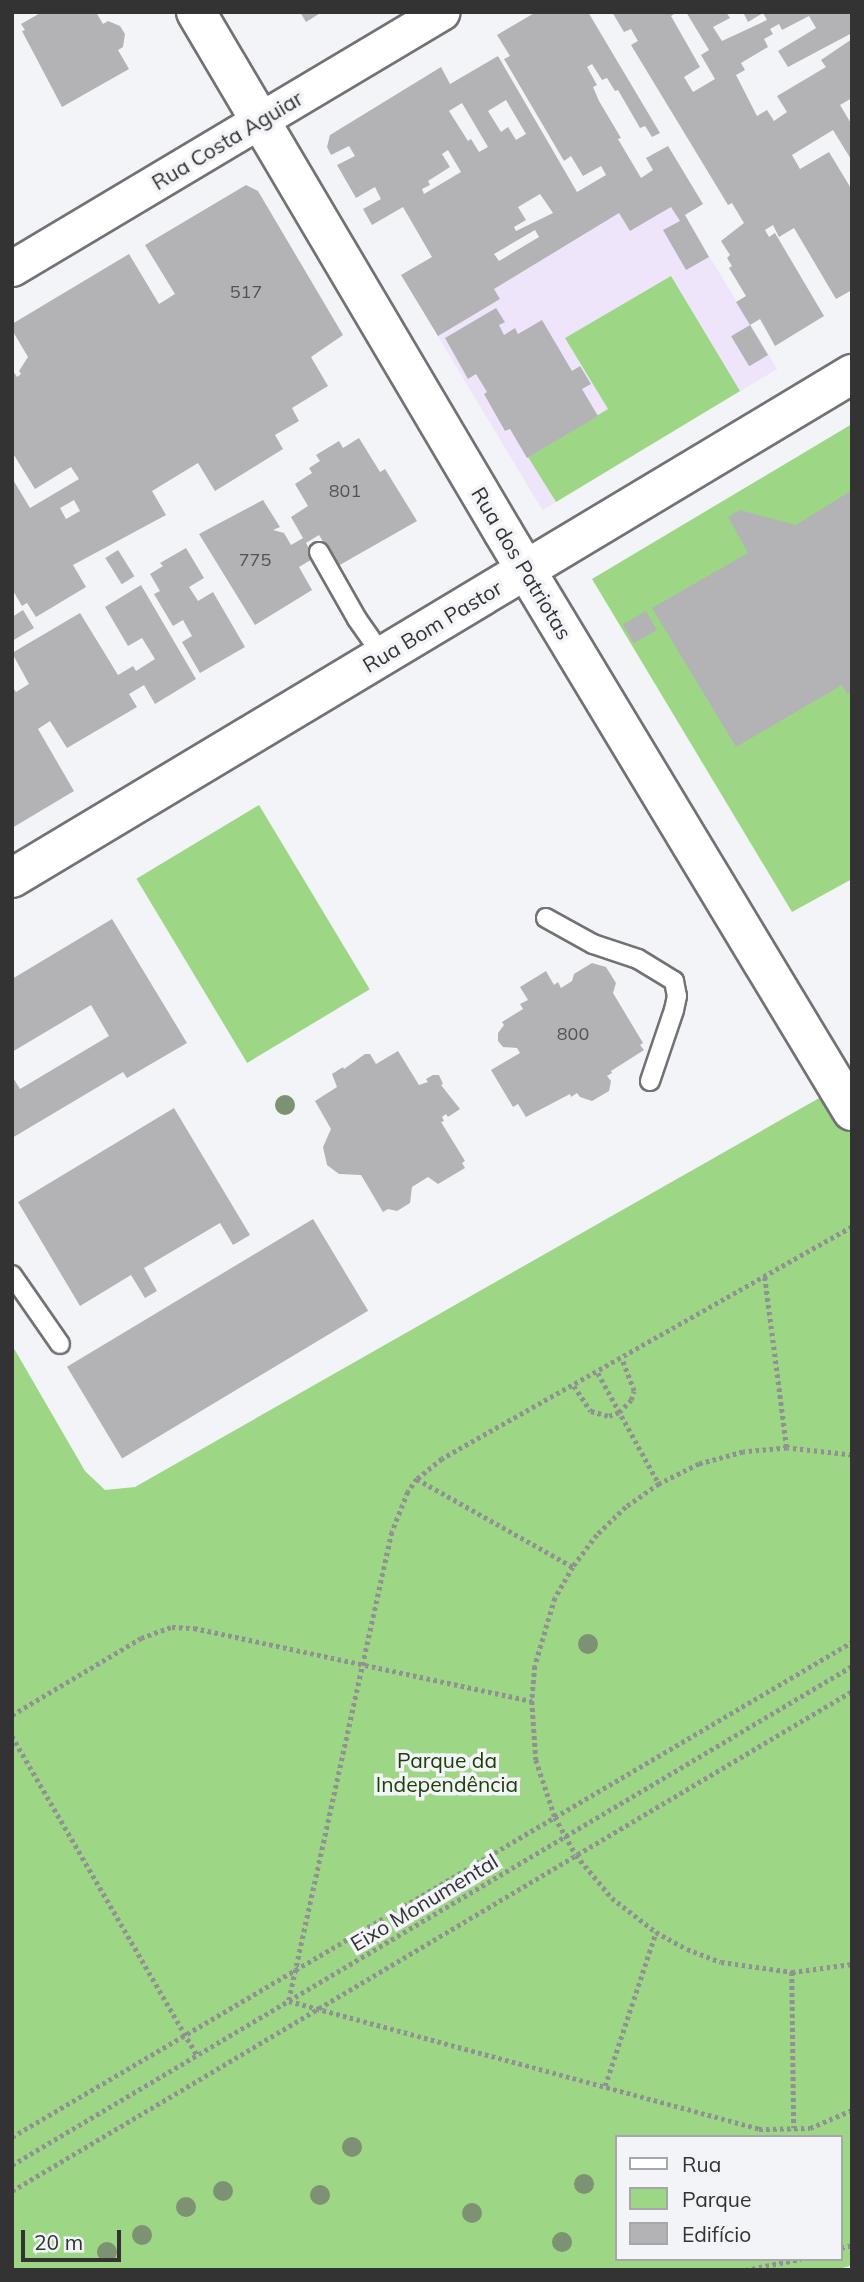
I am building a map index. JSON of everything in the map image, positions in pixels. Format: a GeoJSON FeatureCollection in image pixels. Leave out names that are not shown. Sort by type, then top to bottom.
{"type":"FeatureCollection","features":[{"type":"Feature","properties":{"kind":"main road","name":"Rua dos Patriotas"},"geometry":{"type":"LineString","coordinates":[[196,12],[852,1111]]}},
{"type":"Feature","properties":{"kind":"main road","name":"Rua Bom Pastor"},"geometry":{"type":"LineString","coordinates":[[12,878],[852,374]]}},
{"type":"Feature","properties":{"kind":"street","name":"Rua Costa Aguiar"},"geometry":{"type":"LineString","coordinates":[[12,268],[441,12]]}},
{"type":"Feature","properties":{"kind":"lane"},"geometry":{"type":"LineString","coordinates":[[319,552],[357,619],[383,656]]}},
{"type":"Feature","properties":{"kind":"lane"},"geometry":{"type":"LineString","coordinates":[[545,919],[593,944],[638,959],[674,981],[677,996],[674,1010],[650,1081]]}},
{"type":"Feature","properties":{"kind":"lane"},"geometry":{"type":"LineString","coordinates":[[12,1275],[60,1344]]}},
{"type":"Feature","properties":{"kind":"path"},"geometry":{"type":"LineString","coordinates":[[852,1227],[442,1459],[417,1479],[408,1492],[392,1532],[289,2000],[759,2129],[810,2128],[852,2110]]}},
{"type":"Feature","properties":{"kind":"path"},"geometry":{"type":"LineString","coordinates":[[765,1277],[787,1448]]}},
{"type":"Feature","properties":{"kind":"path"},"geometry":{"type":"LineString","coordinates":[[574,1386],[591,1411],[609,1416],[620,1412],[631,1400],[634,1391],[633,1382],[622,1359]]}},
{"type":"Feature","properties":{"kind":"path"},"geometry":{"type":"LineString","coordinates":[[598,1373],[659,1484]]}},
{"type":"Feature","properties":{"kind":"path"},"geometry":{"type":"LineString","coordinates":[[852,1455],[787,1448],[743,1452],[699,1464],[659,1484],[626,1507],[597,1535],[573,1567],[555,1598],[543,1631],[535,1666],[532,1701],[536,1760],[555,1817],[576,1855],[612,1898],[656,1932],[687,1949],[721,1962],[792,1972],[852,1964]]}},
{"type":"Feature","properties":{"kind":"path"},"geometry":{"type":"LineString","coordinates":[[417,1479],[573,1567]]}},
{"type":"Feature","properties":{"kind":"path"},"geometry":{"type":"LineString","coordinates":[[12,1715],[142,1638],[172,1628],[194,1628],[532,1701]]}},
{"type":"Feature","properties":{"kind":"path"},"geometry":{"type":"LineString","coordinates":[[12,2137],[852,1642]]}},
{"type":"Feature","properties":{"kind":"path","name":"Eixo Monumental"},"geometry":{"type":"LineString","coordinates":[[12,2165],[852,1666]]}},
{"type":"Feature","properties":{"kind":"path"},"geometry":{"type":"LineString","coordinates":[[12,2191],[852,1691]]}},
{"type":"Feature","properties":{"kind":"path"},"geometry":{"type":"LineString","coordinates":[[12,1736],[197,2055]]}},
{"type":"Feature","properties":{"kind":"path"},"geometry":{"type":"LineString","coordinates":[[605,2086],[656,1932]]}},
{"type":"Feature","properties":{"kind":"path"},"geometry":{"type":"LineString","coordinates":[[792,1972],[794,2128]]}},
{"type":"Feature","properties":{"kind":"path"},"geometry":{"type":"LineString","coordinates":[[745,2270],[791,2261]]}},
{"type":"Feature","properties":{"kind":"shaded area"},"geometry":{"type":"Polygon","coordinates":[[[666,184],[777,369],[542,510],[431,325],[666,184]]]}},
{"type":"Feature","properties":{"kind":"green space"},"geometry":{"type":"Polygon","coordinates":[[[671,276],[740,391],[556,502],[528,457],[608,409],[565,338],[671,276]]]}},
{"type":"Feature","properties":{"kind":"green space"},"geometry":{"type":"Polygon","coordinates":[[[852,424],[852,879],[792,912],[592,579],[852,424]]]}},
{"type":"Feature","properties":{"kind":"green space"},"geometry":{"type":"Polygon","coordinates":[[[259,805],[370,989],[247,1063],[136,879],[259,805]]]}},
{"type":"Feature","properties":{"kind":"green space","name":"Parque da Independência"},"geometry":{"type":"Polygon","coordinates":[[[828,1093],[852,1132],[852,2265],[837,2270],[12,2270],[12,1345],[85,1471],[105,1490],[135,1487],[828,1093]]]}},
{"type":"Feature","properties":{"kind":"building"},"geometry":{"type":"Polygon","coordinates":[[[42,12],[96,12],[103,24],[108,21],[120,26],[125,34],[123,47],[118,50],[129,69],[62,107],[22,31],[25,30],[21,24],[42,12]]]}},
{"type":"Feature","properties":{"kind":"building"},"geometry":{"type":"Polygon","coordinates":[[[300,12],[322,12],[306,22],[300,12]]]}},
{"type":"Feature","properties":{"kind":"building"},"geometry":{"type":"Polygon","coordinates":[[[536,12],[588,12],[660,133],[652,137],[645,126],[640,128],[618,90],[615,91],[607,78],[602,80],[592,64],[587,67],[597,85],[593,87],[599,101],[641,178],[653,170],[646,158],[668,146],[703,204],[685,215],[709,257],[686,270],[663,230],[680,221],[671,207],[630,231],[619,213],[494,289],[500,299],[438,336],[401,275],[432,257],[403,207],[372,225],[363,209],[381,199],[375,187],[356,198],[337,165],[355,156],[349,146],[331,155],[327,147],[330,135],[441,67],[450,84],[498,56],[577,192],[606,175],[601,166],[583,176],[571,156],[564,161],[504,59],[510,56],[497,35],[536,12]],[[506,100],[488,111],[501,132],[508,127],[516,140],[526,134],[506,100]],[[462,103],[449,111],[468,141],[471,139],[479,152],[488,147],[462,103]],[[448,150],[442,154],[450,167],[428,181],[430,185],[422,189],[424,194],[461,172],[448,150]],[[540,194],[518,207],[526,220],[514,227],[516,231],[553,213],[540,194]],[[535,230],[494,254],[499,261],[539,237],[535,230]]]}},
{"type":"Feature","properties":{"kind":"building"},"geometry":{"type":"Polygon","coordinates":[[[612,12],[677,12],[671,16],[700,67],[684,77],[693,92],[715,79],[701,55],[709,50],[686,12],[726,12],[730,18],[713,27],[722,41],[767,20],[763,13],[748,22],[743,12],[852,12],[852,33],[788,67],[778,51],[816,28],[809,16],[782,30],[779,24],[770,29],[773,34],[764,39],[768,47],[741,63],[745,70],[736,75],[757,116],[767,110],[774,121],[787,112],[777,96],[826,67],[821,60],[852,39],[852,98],[840,105],[852,125],[852,161],[833,130],[792,155],[800,169],[829,152],[852,190],[852,290],[836,299],[794,228],[779,237],[773,225],[765,230],[769,237],[775,233],[824,316],[775,346],[760,319],[750,325],[736,302],[746,296],[729,268],[732,266],[727,258],[730,255],[721,241],[744,223],[732,203],[728,205],[631,45],[638,41],[631,29],[624,32],[612,12]]]}},
{"type":"Feature","properties":{"kind":"building"},"geometry":{"type":"Polygon","coordinates":[[[246,185],[258,191],[343,335],[311,357],[328,386],[292,408],[299,421],[275,435],[283,449],[215,491],[198,463],[152,491],[166,515],[73,565],[86,587],[36,617],[27,603],[22,606],[12,589],[12,478],[30,508],[79,479],[71,467],[35,489],[12,452],[12,369],[17,377],[28,357],[12,330],[12,324],[129,254],[159,304],[175,294],[145,245],[246,185]],[[74,500],[60,508],[66,519],[80,511],[74,500]]]}},
{"type":"Feature","properties":{"kind":"building"},"geometry":{"type":"Polygon","coordinates":[[[496,308],[505,322],[499,325],[504,335],[515,328],[518,334],[542,320],[572,371],[580,366],[591,384],[582,389],[598,416],[527,458],[510,429],[505,431],[476,374],[468,379],[445,338],[496,308]]]}},
{"type":"Feature","properties":{"kind":"building"},"geometry":{"type":"Polygon","coordinates":[[[750,325],[768,355],[749,366],[731,336],[750,325]]]}},
{"type":"Feature","properties":{"kind":"building"},"geometry":{"type":"Polygon","coordinates":[[[359,438],[380,472],[385,469],[417,521],[338,566],[319,535],[306,543],[314,558],[299,567],[312,590],[255,625],[199,534],[263,500],[280,527],[273,530],[284,533],[291,545],[303,538],[291,517],[308,506],[295,484],[312,473],[309,468],[320,461],[316,455],[339,441],[343,448],[359,438]]]}},
{"type":"Feature","properties":{"kind":"building"},"geometry":{"type":"Polygon","coordinates":[[[852,490],[852,692],[847,694],[842,685],[736,747],[652,608],[748,553],[728,517],[740,510],[796,525],[852,490]]]}},
{"type":"Feature","properties":{"kind":"building"},"geometry":{"type":"Polygon","coordinates":[[[186,548],[204,578],[189,587],[198,601],[213,592],[245,647],[200,673],[182,642],[192,636],[183,620],[173,626],[154,594],[160,591],[150,574],[163,566],[160,563],[186,548]]]}},
{"type":"Feature","properties":{"kind":"building"},"geometry":{"type":"Polygon","coordinates":[[[118,550],[134,576],[122,584],[105,558],[118,550]]]}},
{"type":"Feature","properties":{"kind":"building"},"geometry":{"type":"Polygon","coordinates":[[[141,585],[196,679],[155,704],[144,685],[129,694],[137,707],[67,748],[50,721],[38,729],[74,791],[12,828],[12,686],[16,692],[29,684],[12,653],[80,613],[118,675],[133,666],[136,671],[155,659],[142,638],[128,646],[105,607],[141,585]]]}},
{"type":"Feature","properties":{"kind":"building"},"geometry":{"type":"Polygon","coordinates":[[[23,610],[34,628],[12,641],[12,617],[23,610]]]}},
{"type":"Feature","properties":{"kind":"building"},"geometry":{"type":"Polygon","coordinates":[[[646,611],[657,630],[634,644],[623,624],[646,611]]]}},
{"type":"Feature","properties":{"kind":"building"},"geometry":{"type":"Polygon","coordinates":[[[112,919],[187,1043],[127,1078],[123,1072],[12,1138],[12,1076],[20,1089],[109,1036],[91,1005],[12,1052],[12,979],[112,919]]]}},
{"type":"Feature","properties":{"kind":"building"},"geometry":{"type":"Polygon","coordinates":[[[592,963],[606,967],[616,983],[613,993],[643,1043],[640,1045],[644,1050],[611,1071],[607,1076],[611,1081],[609,1091],[592,1101],[580,1097],[577,1093],[571,1097],[570,1094],[526,1117],[518,1104],[513,1107],[491,1070],[520,1053],[517,1048],[503,1047],[498,1041],[498,1033],[504,1025],[502,1022],[523,1009],[520,1004],[528,1000],[520,987],[546,971],[554,985],[558,982],[561,988],[572,981],[574,974],[592,963]]]}},
{"type":"Feature","properties":{"kind":"building"},"geometry":{"type":"Polygon","coordinates":[[[398,1051],[419,1085],[428,1082],[426,1079],[433,1075],[439,1075],[443,1084],[441,1085],[460,1109],[448,1117],[446,1114],[441,1122],[465,1161],[462,1163],[465,1168],[438,1184],[428,1177],[412,1187],[410,1203],[397,1211],[388,1209],[383,1212],[361,1175],[339,1174],[327,1165],[323,1147],[331,1129],[315,1101],[337,1087],[332,1074],[343,1067],[344,1069],[365,1054],[370,1054],[376,1064],[398,1051]]]}},
{"type":"Feature","properties":{"kind":"building"},"geometry":{"type":"Polygon","coordinates":[[[174,1108],[250,1235],[233,1245],[220,1223],[144,1268],[157,1291],[145,1298],[131,1275],[80,1306],[18,1202],[174,1108]]]}},
{"type":"Feature","properties":{"kind":"building"},"geometry":{"type":"Polygon","coordinates":[[[313,1219],[368,1311],[122,1459],[67,1367],[313,1219]]]}}]}
